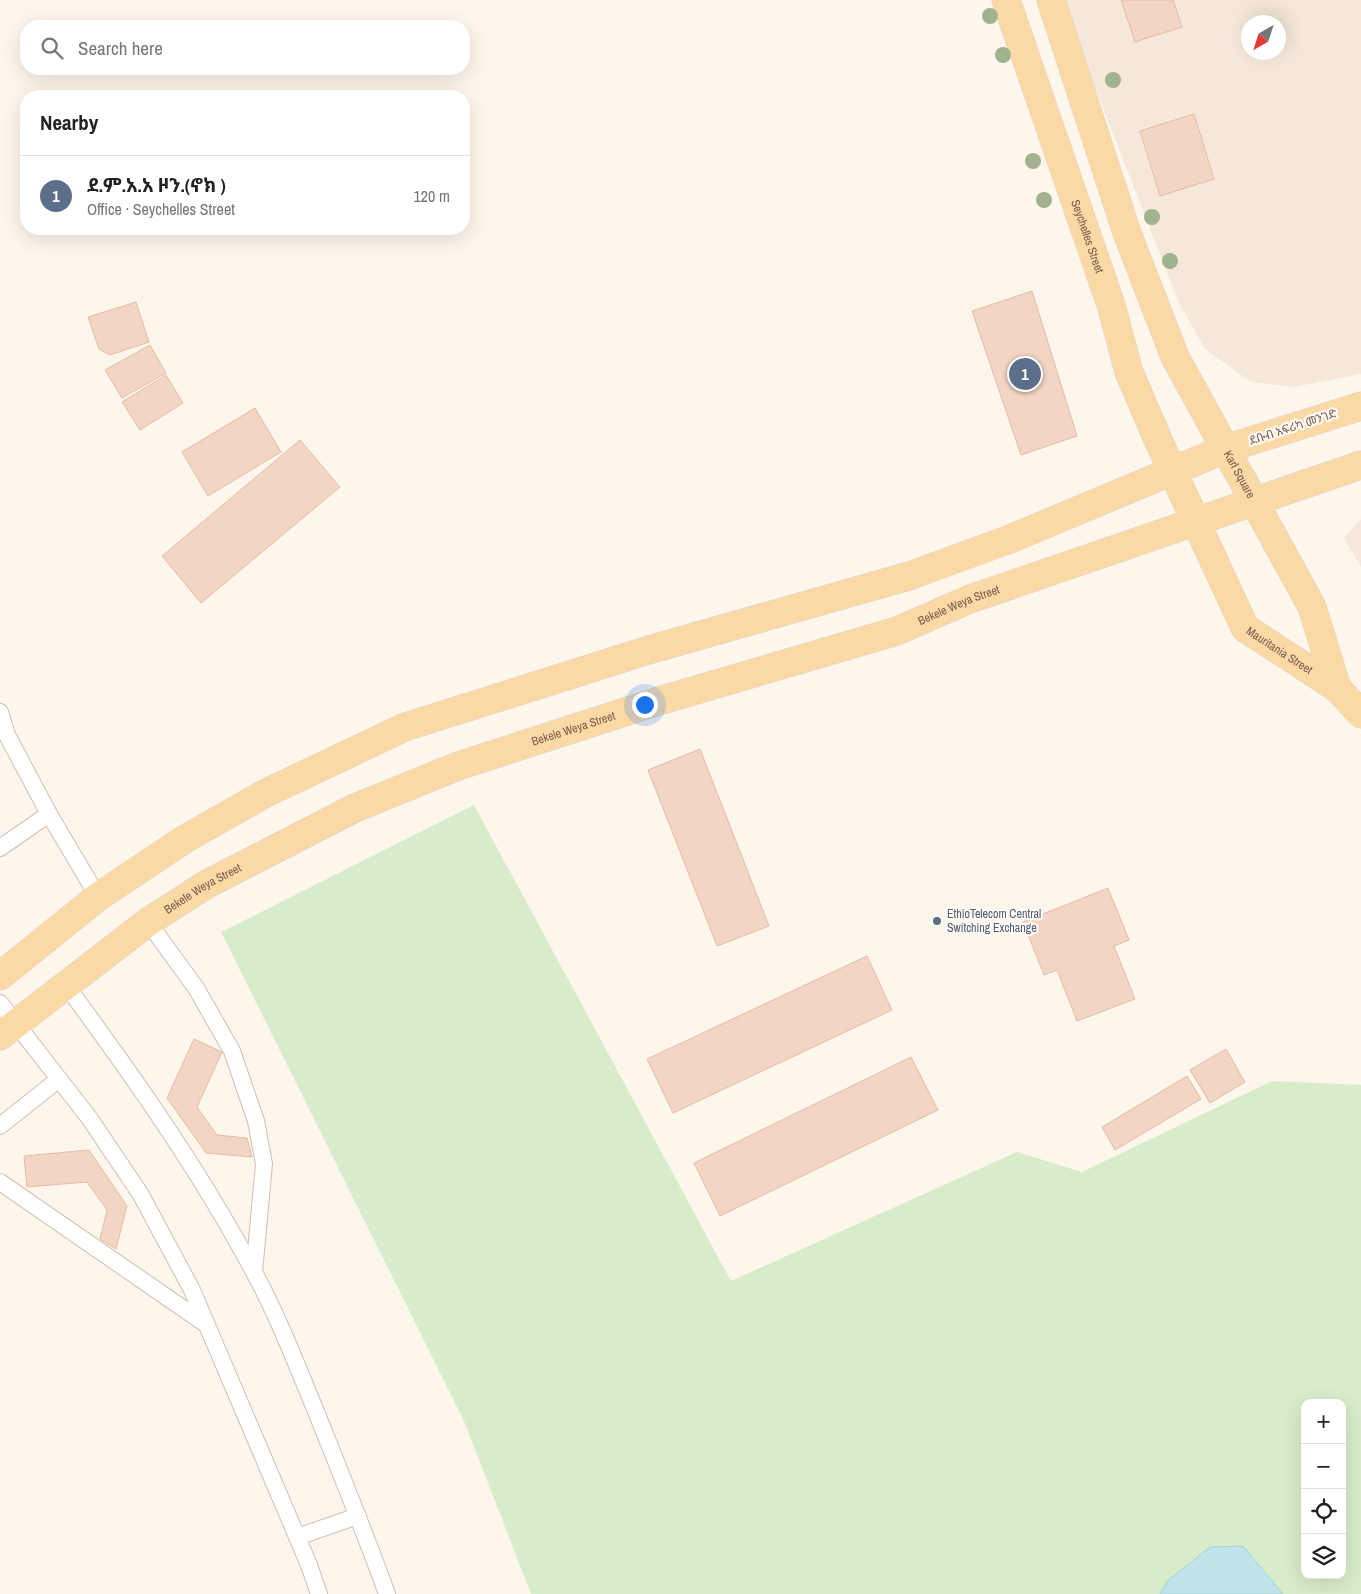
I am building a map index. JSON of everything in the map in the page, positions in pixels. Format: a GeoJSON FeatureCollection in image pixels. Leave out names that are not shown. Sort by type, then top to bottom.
{"type":"FeatureCollection","features":[{"type":"Feature","properties":{"kind":"main road","name":"Seychelles Street"},"geometry":{"type":"LineString","coordinates":[[1006,0],[1111,305],[1129,372],[1172,471]]}},
{"type":"Feature","properties":{"kind":"main road"},"geometry":{"type":"LineString","coordinates":[[1051,0],[1127,233],[1175,357],[1225,449]]}},
{"type":"Feature","properties":{"kind":"main road","name":"ደቡብ አፍሪካ መንገድ"},"geometry":{"type":"LineString","coordinates":[[1225,449],[1361,406]]}},
{"type":"Feature","properties":{"kind":"main road","name":"Karl Square"},"geometry":{"type":"LineString","coordinates":[[0,976],[98,897],[185,839],[266,793],[405,727],[652,649],[909,576],[1010,539],[1225,449],[1254,501],[1196,522]]}},
{"type":"Feature","properties":{"kind":"main road"},"geometry":{"type":"LineString","coordinates":[[1254,501],[1361,465]]}},
{"type":"Feature","properties":{"kind":"main road"},"geometry":{"type":"LineString","coordinates":[[1172,471],[1196,522]]}},
{"type":"Feature","properties":{"kind":"main road","name":"Mauritania Street"},"geometry":{"type":"LineString","coordinates":[[1254,501],[1312,607],[1337,688]]}},
{"type":"Feature","properties":{"kind":"main road","name":"Mauritania Street"},"geometry":{"type":"LineString","coordinates":[[1196,522],[1245,628],[1337,688],[1361,714]]}},
{"type":"Feature","properties":{"kind":"main road","name":"Bekele Weya Street"},"geometry":{"type":"LineString","coordinates":[[5,1020],[66,985],[148,922],[207,884],[355,808],[458,766],[662,700],[897,631],[970,599],[1196,522]]}},
{"type":"Feature","properties":{"kind":"lane"},"geometry":{"type":"LineString","coordinates":[[0,712],[4,737],[98,897]]}},
{"type":"Feature","properties":{"kind":"lane"},"geometry":{"type":"LineString","coordinates":[[0,848],[49,814]]}},
{"type":"Feature","properties":{"kind":"lane"},"geometry":{"type":"LineString","coordinates":[[148,922],[196,988],[232,1051],[256,1121],[264,1164],[254,1272]]}},
{"type":"Feature","properties":{"kind":"lane"},"geometry":{"type":"LineString","coordinates":[[66,985],[138,1083],[192,1166],[254,1272],[281,1327],[358,1516],[387,1594]]}},
{"type":"Feature","properties":{"kind":"lane"},"geometry":{"type":"LineString","coordinates":[[5,1020],[59,1079],[90,1119],[141,1195],[192,1290],[297,1537],[319,1594]]}},
{"type":"Feature","properties":{"kind":"lane"},"geometry":{"type":"LineString","coordinates":[[0,1126],[59,1079]]}},
{"type":"Feature","properties":{"kind":"lane"},"geometry":{"type":"LineString","coordinates":[[0,1182],[207,1325]]}},
{"type":"Feature","properties":{"kind":"lane"},"geometry":{"type":"LineString","coordinates":[[297,1537],[358,1516]]}},
{"type":"Feature","properties":{"kind":"shaded area"},"geometry":{"type":"Polygon","coordinates":[[[1061,0],[1361,0],[1361,374],[1294,387],[1251,382],[1205,349],[1179,303],[1061,0]]]}},
{"type":"Feature","properties":{"kind":"shaded area"},"geometry":{"type":"Polygon","coordinates":[[[1361,519],[1361,567],[1344,538],[1361,519]]]}},
{"type":"Feature","properties":{"kind":"green space"},"geometry":{"type":"Polygon","coordinates":[[[474,805],[731,1281],[1017,1152],[1082,1172],[1272,1081],[1361,1085],[1361,1594],[531,1594],[464,1421],[221,932],[474,805]]]}},
{"type":"Feature","properties":{"kind":"water"},"geometry":{"type":"Polygon","coordinates":[[[1243,1546],[1283,1594],[1160,1594],[1167,1581],[1210,1547],[1243,1546]]]}},
{"type":"Feature","properties":{"kind":"building"},"geometry":{"type":"Polygon","coordinates":[[[1121,0],[1173,0],[1182,27],[1135,42],[1121,0]]]}},
{"type":"Feature","properties":{"kind":"building"},"geometry":{"type":"Polygon","coordinates":[[[1194,114],[1214,179],[1160,196],[1140,131],[1194,114]]]}},
{"type":"Feature","properties":{"kind":"building"},"geometry":{"type":"Polygon","coordinates":[[[1032,291],[1077,436],[1021,455],[972,311],[1032,291]]]}},
{"type":"Feature","properties":{"kind":"building"},"geometry":{"type":"Polygon","coordinates":[[[136,302],[149,342],[110,355],[99,349],[88,317],[136,302]]]}},
{"type":"Feature","properties":{"kind":"building"},"geometry":{"type":"Polygon","coordinates":[[[150,345],[166,373],[122,398],[105,370],[150,345]]]}},
{"type":"Feature","properties":{"kind":"building"},"geometry":{"type":"Polygon","coordinates":[[[166,375],[183,403],[140,430],[122,402],[166,375]]]}},
{"type":"Feature","properties":{"kind":"building"},"geometry":{"type":"Polygon","coordinates":[[[255,408],[281,452],[208,496],[182,452],[255,408]]]}},
{"type":"Feature","properties":{"kind":"building"},"geometry":{"type":"Polygon","coordinates":[[[300,440],[340,487],[201,603],[162,556],[300,440]]]}},
{"type":"Feature","properties":{"kind":"building"},"geometry":{"type":"Polygon","coordinates":[[[700,749],[769,926],[717,946],[648,770],[700,749]]]}},
{"type":"Feature","properties":{"kind":"building"},"geometry":{"type":"Polygon","coordinates":[[[1108,888],[1129,940],[1114,946],[1135,999],[1077,1021],[1057,970],[1044,975],[1023,922],[1108,888]]]}},
{"type":"Feature","properties":{"kind":"building"},"geometry":{"type":"Polygon","coordinates":[[[867,956],[892,1010],[673,1113],[647,1059],[867,956]]]}},
{"type":"Feature","properties":{"kind":"building"},"geometry":{"type":"Polygon","coordinates":[[[194,1039],[222,1052],[197,1107],[217,1135],[247,1138],[252,1157],[206,1153],[167,1098],[194,1039]]]}},
{"type":"Feature","properties":{"kind":"building"},"geometry":{"type":"Polygon","coordinates":[[[1226,1049],[1245,1082],[1210,1103],[1190,1070],[1226,1049]]]}},
{"type":"Feature","properties":{"kind":"building"},"geometry":{"type":"Polygon","coordinates":[[[911,1057],[938,1110],[720,1216],[694,1163],[911,1057]]]}},
{"type":"Feature","properties":{"kind":"building"},"geometry":{"type":"Polygon","coordinates":[[[1187,1076],[1201,1099],[1115,1150],[1102,1127],[1187,1076]]]}},
{"type":"Feature","properties":{"kind":"building"},"geometry":{"type":"Polygon","coordinates":[[[89,1150],[127,1206],[116,1249],[100,1239],[107,1210],[87,1182],[27,1187],[24,1156],[89,1150]]]}},
{"type":"Feature","properties":{"kind":"place","name":"ደ.ም.አ.አ ዞን.(ኖክ )"},"geometry":{"type":"Point","coordinates":[1025,374]}},
{"type":"Feature","properties":{"kind":"place","name":"EthioTelecom Central Switching Exchange"},"geometry":{"type":"Point","coordinates":[937,921]}}]}
